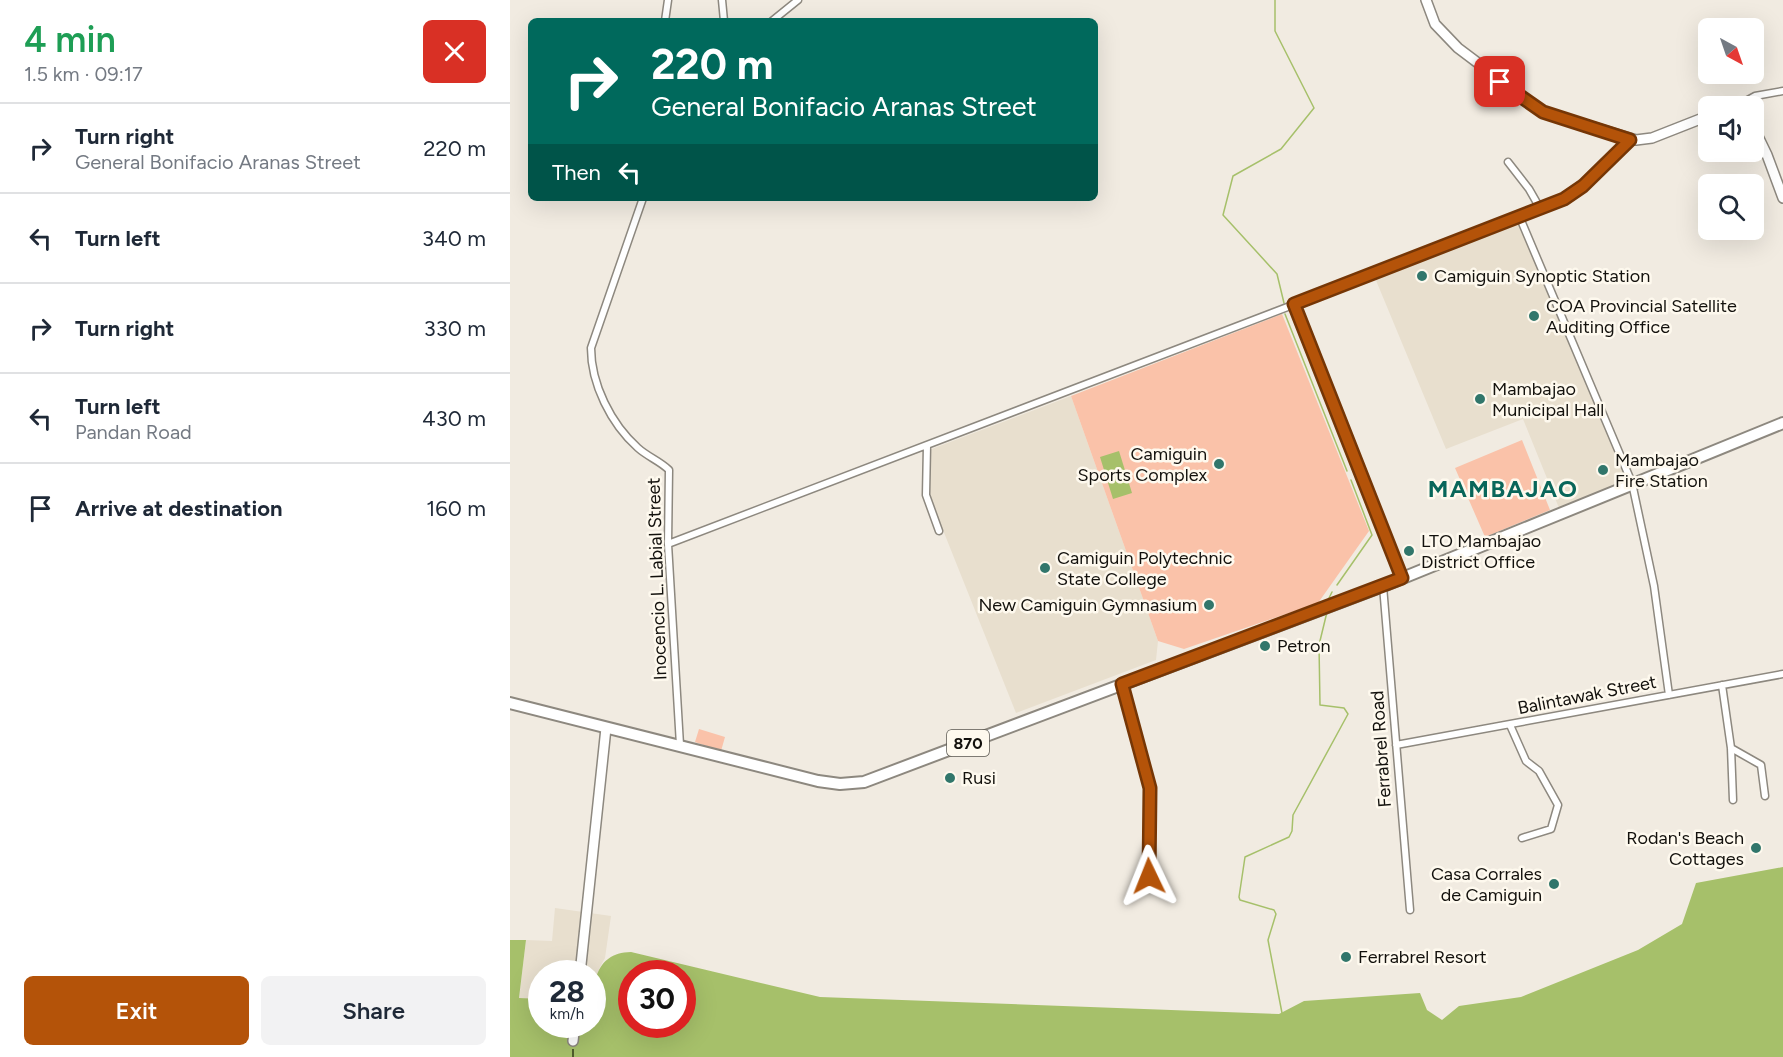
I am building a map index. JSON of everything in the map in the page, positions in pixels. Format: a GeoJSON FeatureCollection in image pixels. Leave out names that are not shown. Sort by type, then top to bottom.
{"type":"FeatureCollection","features":[{"type":"Feature","properties":{"kind":"main road","name":"870"},"geometry":{"type":"LineString","coordinates":[[510,703],[818,781],[852,784],[876,779],[1383,586],[1783,423]]}},
{"type":"Feature","properties":{"kind":"street"},"geometry":{"type":"LineString","coordinates":[[665,18],[668,0]]}},
{"type":"Feature","properties":{"kind":"street"},"geometry":{"type":"LineString","coordinates":[[722,0],[724,18]]}},
{"type":"Feature","properties":{"kind":"street"},"geometry":{"type":"LineString","coordinates":[[775,18],[798,0]]}},
{"type":"Feature","properties":{"kind":"street"},"geometry":{"type":"LineString","coordinates":[[1426,0],[1435,24],[1458,48],[1543,112],[1630,140],[1652,138],[1698,120]]}},
{"type":"Feature","properties":{"kind":"street"},"geometry":{"type":"LineString","coordinates":[[1755,96],[1783,91]]}},
{"type":"Feature","properties":{"kind":"street"},"geometry":{"type":"LineString","coordinates":[[668,544],[1540,210],[1577,192],[1630,140]]}},
{"type":"Feature","properties":{"kind":"street"},"geometry":{"type":"LineString","coordinates":[[1764,149],[1783,198]]}},
{"type":"Feature","properties":{"kind":"street"},"geometry":{"type":"LineString","coordinates":[[1508,162],[1526,183],[1540,210]]}},
{"type":"Feature","properties":{"kind":"street","name":"Inocencio L. Labial Street"},"geometry":{"type":"LineString","coordinates":[[642,201],[591,348],[591,363],[599,390],[620,428],[640,450],[669,470],[668,544],[680,745]]}},
{"type":"Feature","properties":{"kind":"street"},"geometry":{"type":"LineString","coordinates":[[1520,218],[1632,483],[1654,586],[1669,695]]}},
{"type":"Feature","properties":{"kind":"street"},"geometry":{"type":"LineString","coordinates":[[1294,304],[1402,578]]}},
{"type":"Feature","properties":{"kind":"street"},"geometry":{"type":"LineString","coordinates":[[927,446],[926,495],[939,531]]}},
{"type":"Feature","properties":{"kind":"street","name":"Ferrabrel Road"},"geometry":{"type":"LineString","coordinates":[[1383,586],[1410,910]]}},
{"type":"Feature","properties":{"kind":"street","name":"Balintawak Street"},"geometry":{"type":"LineString","coordinates":[[1396,745],[1783,674]]}},
{"type":"Feature","properties":{"kind":"street"},"geometry":{"type":"LineString","coordinates":[[1122,684],[1150,788],[1152,815],[1148,854],[1149,876],[1153,887]]}},
{"type":"Feature","properties":{"kind":"street"},"geometry":{"type":"LineString","coordinates":[[1722,685],[1731,748],[1733,800]]}},
{"type":"Feature","properties":{"kind":"street"},"geometry":{"type":"LineString","coordinates":[[1510,724],[1526,760],[1539,771],[1558,805],[1551,828],[1522,838]]}},
{"type":"Feature","properties":{"kind":"street"},"geometry":{"type":"LineString","coordinates":[[581,960],[604,727]]}},
{"type":"Feature","properties":{"kind":"street"},"geometry":{"type":"LineString","coordinates":[[1731,748],[1761,765],[1765,796]]}},
{"type":"Feature","properties":{"kind":"shaded area"},"geometry":{"type":"Polygon","coordinates":[[[1519,223],[1627,481],[1559,508],[1523,419],[1446,449],[1375,278],[1519,223]]]}},
{"type":"Feature","properties":{"kind":"shaded area","name":"Camiguin Sports Complex"},"geometry":{"type":"Polygon","coordinates":[[[1282,314],[1369,531],[1318,603],[1184,649],[1158,641],[1071,396],[1282,314]]]}},
{"type":"Feature","properties":{"kind":"shaded area","name":"Camiguin Polytechnic State College"},"geometry":{"type":"Polygon","coordinates":[[[1071,396],[1158,641],[1156,660],[1016,713],[929,495],[929,450],[1071,396]]]}},
{"type":"Feature","properties":{"kind":"shaded area"},"geometry":{"type":"Polygon","coordinates":[[[1522,440],[1550,510],[1485,537],[1455,468],[1522,440]]]}},
{"type":"Feature","properties":{"kind":"shaded area"},"geometry":{"type":"Polygon","coordinates":[[[1119,451],[1132,493],[1113,499],[1100,457],[1119,451]]]}},
{"type":"Feature","properties":{"kind":"shaded area"},"geometry":{"type":"Polygon","coordinates":[[[699,729],[725,737],[721,751],[695,742],[699,729]]]}},
{"type":"Feature","properties":{"kind":"shaded area"},"geometry":{"type":"Polygon","coordinates":[[[1783,867],[1783,1057],[510,1057],[510,940],[526,940],[519,998],[528,998],[528,1038],[606,1038],[606,961],[618,954],[631,952],[665,960],[618,960],[618,1038],[696,1038],[696,967],[820,997],[1279,1014],[1304,1001],[1420,993],[1427,1010],[1442,1020],[1459,1006],[1521,997],[1638,950],[1682,924],[1696,883],[1783,867]]]}},
{"type":"Feature","properties":{"kind":"shaded area"},"geometry":{"type":"Polygon","coordinates":[[[555,908],[611,916],[604,960],[528,960],[528,999],[519,999],[526,940],[552,941],[555,908]]]}},
{"type":"Feature","properties":{"kind":"waterway"},"geometry":{"type":"LineString","coordinates":[[1275,0],[1275,31],[1314,108],[1281,149],[1233,176],[1223,215],[1277,274],[1284,303]]}},
{"type":"Feature","properties":{"kind":"waterway"},"geometry":{"type":"LineString","coordinates":[[1285,314],[1347,471]]}},
{"type":"Feature","properties":{"kind":"waterway"},"geometry":{"type":"LineString","coordinates":[[1337,585],[1372,535],[1351,480]]}},
{"type":"Feature","properties":{"kind":"waterway"},"geometry":{"type":"LineString","coordinates":[[1326,604],[1332,592]]}},
{"type":"Feature","properties":{"kind":"waterway"},"geometry":{"type":"LineString","coordinates":[[1282,1013],[1268,940],[1276,914],[1274,910],[1240,900],[1239,897],[1245,857],[1289,837],[1292,831],[1293,815],[1348,714],[1344,708],[1320,705],[1319,645],[1327,612]]}},
{"type":"Feature","properties":{"kind":"ferry route"},"geometry":{"type":"LineString","coordinates":[[573,1046],[573,1057]]}},
{"type":"Feature","properties":{"kind":"place","name":"Camiguin Synoptic Station"},"geometry":{"type":"Point","coordinates":[1422,276]}},
{"type":"Feature","properties":{"kind":"place","name":"COA Provincial Satellite Auditing Office"},"geometry":{"type":"Point","coordinates":[1534,316]}},
{"type":"Feature","properties":{"kind":"place","name":"Mambajao Municipal Hall"},"geometry":{"type":"Point","coordinates":[1480,399]}},
{"type":"Feature","properties":{"kind":"place","name":"Camiguin Sports Complex"},"geometry":{"type":"Point","coordinates":[1219,464]}},
{"type":"Feature","properties":{"kind":"place","name":"Mambajao Fire Station"},"geometry":{"type":"Point","coordinates":[1603,470]}},
{"type":"Feature","properties":{"kind":"place","name":"LTO Mambajao District Office"},"geometry":{"type":"Point","coordinates":[1409,551]}},
{"type":"Feature","properties":{"kind":"place","name":"Camiguin Polytechnic State College"},"geometry":{"type":"Point","coordinates":[1045,568]}},
{"type":"Feature","properties":{"kind":"place","name":"New Camiguin Gymnasium"},"geometry":{"type":"Point","coordinates":[1209,605]}},
{"type":"Feature","properties":{"kind":"place","name":"Petron"},"geometry":{"type":"Point","coordinates":[1265,646]}},
{"type":"Feature","properties":{"kind":"place","name":"Rusi"},"geometry":{"type":"Point","coordinates":[950,778]}},
{"type":"Feature","properties":{"kind":"place","name":"Rodan's Beach Cottages"},"geometry":{"type":"Point","coordinates":[1756,848]}},
{"type":"Feature","properties":{"kind":"place","name":"Casa Corrales de Camiguin"},"geometry":{"type":"Point","coordinates":[1554,884]}},
{"type":"Feature","properties":{"kind":"place","name":"Ferrabrel Resort"},"geometry":{"type":"Point","coordinates":[1346,957]}},
{"type":"Feature","properties":{"kind":"district","name":"MAMBAJAO"},"geometry":{"type":"Point","coordinates":[1503,489]}},
{"type":"Feature","properties":{"kind":"route"},"geometry":{"type":"LineString","coordinates":[[1149,876],[1148,837],[1152,815],[1150,788],[1122,684],[1402,578],[1294,304],[1564,199],[1577,192],[1630,140],[1543,112],[1500,82]]}}]}
